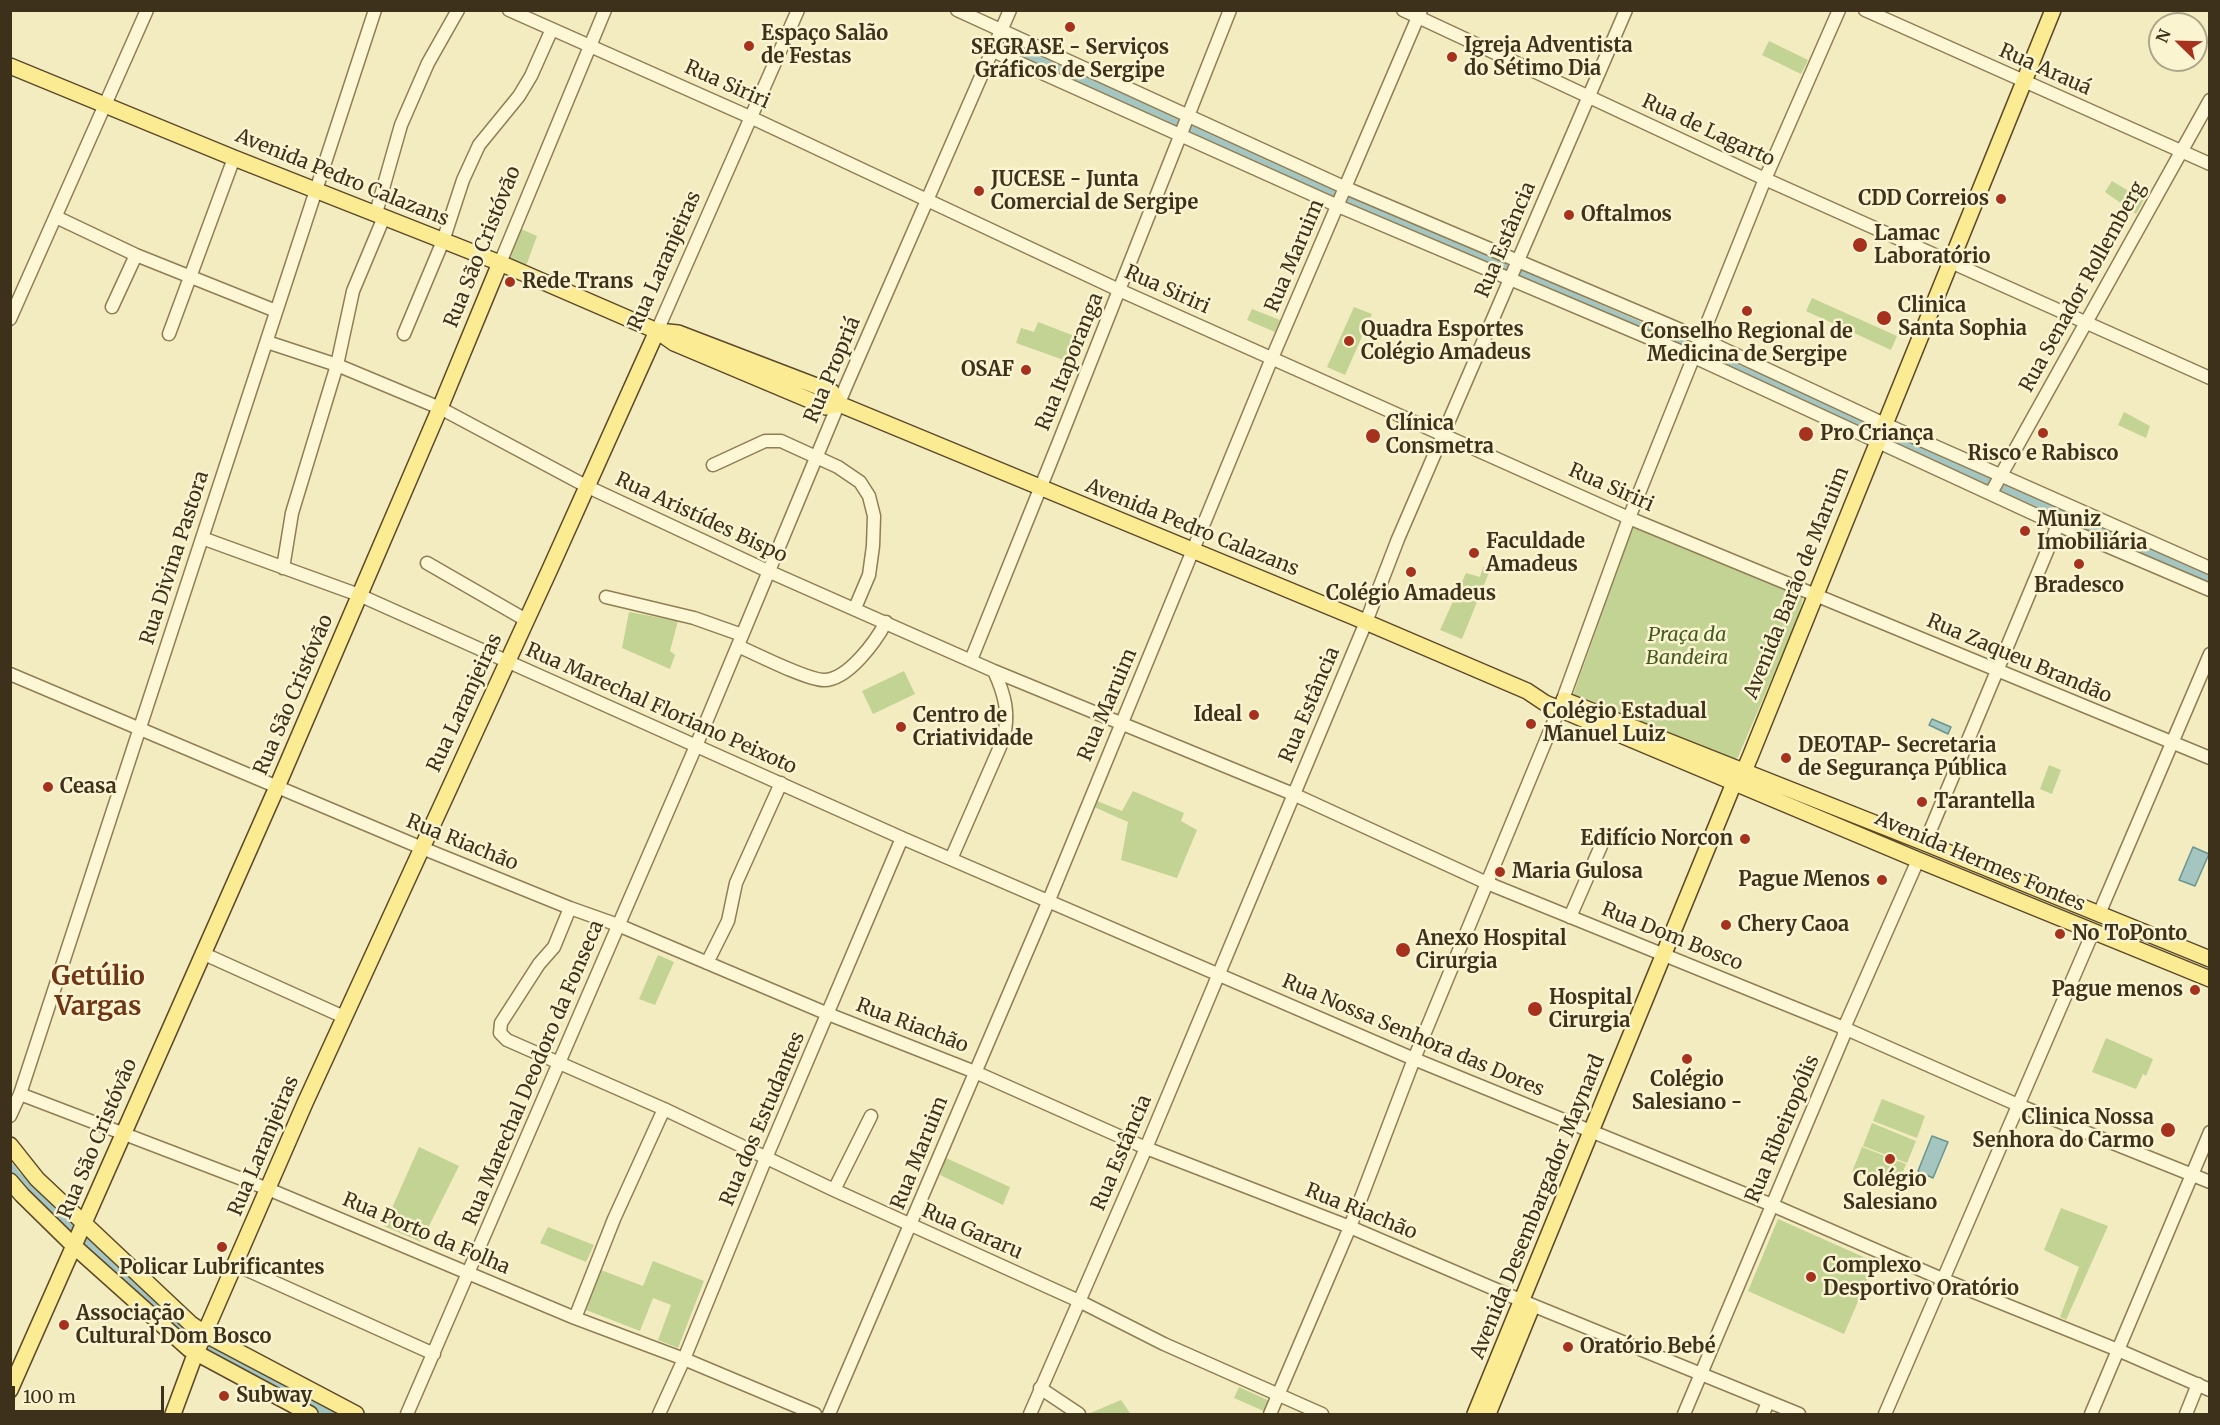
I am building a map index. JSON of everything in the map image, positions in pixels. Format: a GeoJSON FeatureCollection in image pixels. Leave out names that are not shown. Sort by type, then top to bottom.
{"type":"FeatureCollection","features":[{"type":"Feature","properties":{"kind":"main road","name":"Avenida Barão de Maruim"},"geometry":{"type":"LineString","coordinates":[[1740,780],[1881,423],[2053,10]]}},
{"type":"Feature","properties":{"kind":"main road","name":"Avenida Pedro Calazans"},"geometry":{"type":"LineString","coordinates":[[10,66],[234,158],[500,263],[657,331],[678,333],[832,393],[839,404],[1527,691],[1548,693],[1561,704],[1740,780]]}},
{"type":"Feature","properties":{"kind":"main road","name":"Rua São Cristóvão"},"geometry":{"type":"LineString","coordinates":[[10,1390],[277,788],[500,263]]}},
{"type":"Feature","properties":{"kind":"main road","name":"Rua Laranjeiras"},"geometry":{"type":"LineString","coordinates":[[173,1414],[201,1343],[344,1017],[657,331]]}},
{"type":"Feature","properties":{"kind":"main road","name":"Avenida Hermes Fontes"},"geometry":{"type":"LineString","coordinates":[[1740,780],[1925,843],[2210,959]]}},
{"type":"Feature","properties":{"kind":"main road","name":"Avenida Hermes Fontes"},"geometry":{"type":"LineString","coordinates":[[1740,780],[1918,860],[2210,979]]}},
{"type":"Feature","properties":{"kind":"main road","name":"Avenida Desembargador Maynard"},"geometry":{"type":"LineString","coordinates":[[1488,1414],[1528,1303],[1740,780]]}},
{"type":"Feature","properties":{"kind":"main road"},"geometry":{"type":"LineString","coordinates":[[10,1145],[37,1179],[191,1324],[201,1343],[356,1414]]}},
{"type":"Feature","properties":{"kind":"main road"},"geometry":{"type":"LineString","coordinates":[[10,1181],[76,1245],[201,1343],[310,1414]]}},
{"type":"Feature","properties":{"kind":"main road","name":"Avenida Desembargador Maynard"},"geometry":{"type":"LineString","coordinates":[[1475,1414],[1528,1303]]}},
{"type":"Feature","properties":{"kind":"street"},"geometry":{"type":"LineString","coordinates":[[10,319],[147,10]]}},
{"type":"Feature","properties":{"kind":"street","name":"Rua Divina Pastora"},"geometry":{"type":"LineString","coordinates":[[10,1116],[20,1094],[375,10]]}},
{"type":"Feature","properties":{"kind":"street"},"geometry":{"type":"LineString","coordinates":[[283,568],[296,497],[337,365],[353,291],[380,215],[401,125],[428,63],[458,10]]}},
{"type":"Feature","properties":{"kind":"street","name":"Rua Siriri"},"geometry":{"type":"LineString","coordinates":[[508,10],[750,117],[1119,290],[1443,435],[1629,518],[1815,594]]}},
{"type":"Feature","properties":{"kind":"street","name":"Rua São Cristóvão"},"geometry":{"type":"LineString","coordinates":[[500,263],[605,10]]}},
{"type":"Feature","properties":{"kind":"street","name":"Rua Laranjeiras"},"geometry":{"type":"LineString","coordinates":[[657,331],[798,10]]}},
{"type":"Feature","properties":{"kind":"street"},"geometry":{"type":"LineString","coordinates":[[957,10],[1185,125],[1341,197],[1881,423],[1995,484],[2058,525],[2210,590]]}},
{"type":"Feature","properties":{"kind":"street","name":"Rua Propriá"},"geometry":{"type":"LineString","coordinates":[[696,746],[927,199],[996,50],[1010,10]]}},
{"type":"Feature","properties":{"kind":"street","name":"Rua Itaporanga"},"geometry":{"type":"LineString","coordinates":[[971,660],[1042,489],[1077,394],[1230,10]]}},
{"type":"Feature","properties":{"kind":"street","name":"Rua de Lagarto"},"geometry":{"type":"LineString","coordinates":[[1403,10],[1420,14],[1588,97],[1765,179],[2210,378]]}},
{"type":"Feature","properties":{"kind":"street","name":"Rua Estância"},"geometry":{"type":"LineString","coordinates":[[1030,1414],[1146,1148],[1366,622],[1398,539],[1626,10]]}},
{"type":"Feature","properties":{"kind":"street"},"geometry":{"type":"LineString","coordinates":[[1270,1414],[1350,1227],[1414,1059],[1561,704],[1629,518],[1765,179],[1839,10]]}},
{"type":"Feature","properties":{"kind":"street","name":"Rua Arauá"},"geometry":{"type":"LineString","coordinates":[[1865,10],[2210,164]]}},
{"type":"Feature","properties":{"kind":"street","name":"Rua Maruim"},"geometry":{"type":"LineString","coordinates":[[829,1414],[1049,900],[1272,358],[1420,14]]}},
{"type":"Feature","properties":{"kind":"street"},"geometry":{"type":"LineString","coordinates":[[988,25],[994,35],[996,50],[1185,125],[1341,197],[1698,348],[1874,442],[1995,484],[2210,568]]}},
{"type":"Feature","properties":{"kind":"street"},"geometry":{"type":"LineString","coordinates":[[404,333],[443,241],[463,180],[479,145],[519,96],[531,76],[552,29]]}},
{"type":"Feature","properties":{"kind":"street","name":"Rua Senador Rollemberg"},"geometry":{"type":"LineString","coordinates":[[1995,484],[2210,100]]}},
{"type":"Feature","properties":{"kind":"street"},"geometry":{"type":"LineString","coordinates":[[169,334],[234,158]]}},
{"type":"Feature","properties":{"kind":"street"},"geometry":{"type":"LineString","coordinates":[[56,217],[136,255],[276,311]]}},
{"type":"Feature","properties":{"kind":"street"},"geometry":{"type":"LineString","coordinates":[[112,307],[136,255]]}},
{"type":"Feature","properties":{"kind":"street","name":"Rua Aristídes Bispo"},"geometry":{"type":"LineString","coordinates":[[267,342],[337,365],[440,408],[586,486],[770,572],[994,671],[1122,722]]}},
{"type":"Feature","properties":{"kind":"street"},"geometry":{"type":"LineString","coordinates":[[713,465],[773,439],[818,457],[860,482],[869,496],[874,516],[869,575],[855,608]]}},
{"type":"Feature","properties":{"kind":"street"},"geometry":{"type":"LineString","coordinates":[[1925,843],[2058,525]]}},
{"type":"Feature","properties":{"kind":"street","name":"Rua Marechal Floriano Peixoto"},"geometry":{"type":"LineString","coordinates":[[202,538],[360,595],[902,838]]}},
{"type":"Feature","properties":{"kind":"street"},"geometry":{"type":"LineString","coordinates":[[427,563],[526,620]]}},
{"type":"Feature","properties":{"kind":"street","name":"Rua Zaqueu Brandão"},"geometry":{"type":"LineString","coordinates":[[1815,594],[2210,758]]}},
{"type":"Feature","properties":{"kind":"street"},"geometry":{"type":"LineString","coordinates":[[606,597],[694,618],[792,669],[822,680],[832,679],[863,657],[876,641],[886,622]]}},
{"type":"Feature","properties":{"kind":"street"},"geometry":{"type":"LineString","coordinates":[[2099,914],[2210,654]]}},
{"type":"Feature","properties":{"kind":"street"},"geometry":{"type":"LineString","coordinates":[[951,859],[1003,740],[1007,725],[1005,697],[994,671]]}},
{"type":"Feature","properties":{"kind":"street","name":"Rua Riachão"},"geometry":{"type":"LineString","coordinates":[[10,674],[422,848],[975,1072],[1146,1148],[1350,1227],[1799,1414]]}},
{"type":"Feature","properties":{"kind":"street","name":"Rua Dom Bosco"},"geometry":{"type":"LineString","coordinates":[[1122,722],[1293,794],[1487,883],[2210,1182]]}},
{"type":"Feature","properties":{"kind":"street","name":"Rua Marechal Deodoro da Fonseca"},"geometry":{"type":"LineString","coordinates":[[407,1414],[696,746]]}},
{"type":"Feature","properties":{"kind":"street"},"geometry":{"type":"LineString","coordinates":[[707,963],[728,921],[736,883],[781,783]]}},
{"type":"Feature","properties":{"kind":"street","name":"Rua Nossa Senhora das Dores"},"geometry":{"type":"LineString","coordinates":[[902,838],[1414,1059],[1772,1205],[1942,1279],[2204,1387]]}},
{"type":"Feature","properties":{"kind":"street","name":"Rua dos Estudantes"},"geometry":{"type":"LineString","coordinates":[[659,1414],[902,838]]}},
{"type":"Feature","properties":{"kind":"street"},"geometry":{"type":"LineString","coordinates":[[1570,917],[1604,839]]}},
{"type":"Feature","properties":{"kind":"street","name":"Rua Ribeiropólis"},"geometry":{"type":"LineString","coordinates":[[1684,1414],[1703,1374],[1844,1035],[1844,1029],[1918,860]]}},
{"type":"Feature","properties":{"kind":"street","name":"Rua Gararu"},"geometry":{"type":"LineString","coordinates":[[570,908],[554,946],[538,964],[501,1023],[500,1033],[507,1040],[664,1109],[911,1226],[1079,1301],[1164,1344],[1322,1414]]}},
{"type":"Feature","properties":{"kind":"street"},"geometry":{"type":"LineString","coordinates":[[1885,1414],[2093,932]]}},
{"type":"Feature","properties":{"kind":"street"},"geometry":{"type":"LineString","coordinates":[[202,953],[344,1017]]}},
{"type":"Feature","properties":{"kind":"street","name":"Rua Porto da Folha"},"geometry":{"type":"LineString","coordinates":[[20,1094],[268,1189],[815,1414]]}},
{"type":"Feature","properties":{"kind":"street"},"geometry":{"type":"LineString","coordinates":[[575,1317],[614,1219],[664,1109]]}},
{"type":"Feature","properties":{"kind":"street"},"geometry":{"type":"LineString","coordinates":[[834,1190],[871,1116]]}},
{"type":"Feature","properties":{"kind":"street"},"geometry":{"type":"LineString","coordinates":[[2091,1414],[2210,1132]]}},
{"type":"Feature","properties":{"kind":"street"},"geometry":{"type":"LineString","coordinates":[[236,1265],[434,1353]]}},
{"type":"Feature","properties":{"kind":"street"},"geometry":{"type":"LineString","coordinates":[[2186,1414],[2204,1387]]}},
{"type":"Feature","properties":{"kind":"street"},"geometry":{"type":"LineString","coordinates":[[1040,1388],[1078,1414]]}},
{"type":"Feature","properties":{"kind":"street"},"geometry":{"type":"LineString","coordinates":[[1763,1414],[1768,1402]]}},
{"type":"Feature","properties":{"kind":"green space"},"geometry":{"type":"Polygon","coordinates":[[[1769,41],[1808,60],[1801,74],[1762,55],[1769,41]]]}},
{"type":"Feature","properties":{"kind":"green space"},"geometry":{"type":"Polygon","coordinates":[[[2112,181],[2144,200],[2136,214],[2105,192],[2112,181]]]}},
{"type":"Feature","properties":{"kind":"green space"},"geometry":{"type":"Polygon","coordinates":[[[521,229],[537,236],[526,266],[509,258],[521,229]]]}},
{"type":"Feature","properties":{"kind":"green space"},"geometry":{"type":"Polygon","coordinates":[[[1812,298],[1897,336],[1891,350],[1806,311],[1812,298]]]}},
{"type":"Feature","properties":{"kind":"green space","name":"Quadra Esportes Colégio Amadeus"},"geometry":{"type":"Polygon","coordinates":[[[1354,307],[1372,314],[1345,375],[1327,367],[1354,307]]]}},
{"type":"Feature","properties":{"kind":"green space"},"geometry":{"type":"Polygon","coordinates":[[[1252,309],[1280,320],[1275,332],[1247,320],[1252,309]]]}},
{"type":"Feature","properties":{"kind":"green space"},"geometry":{"type":"Polygon","coordinates":[[[1038,322],[1085,340],[1075,364],[1016,343],[1021,328],[1034,332],[1038,322]]]}},
{"type":"Feature","properties":{"kind":"green space"},"geometry":{"type":"Polygon","coordinates":[[[2124,412],[2150,426],[2146,438],[2118,425],[2124,412]]]}},
{"type":"Feature","properties":{"kind":"green space","name":"Praça da Bandeira"},"geometry":{"type":"Polygon","coordinates":[[[1633,527],[1803,597],[1799,615],[1738,757],[1734,760],[1572,698],[1633,527]]]}},
{"type":"Feature","properties":{"kind":"green space"},"geometry":{"type":"Polygon","coordinates":[[[1483,567],[1490,570],[1462,639],[1440,630],[1466,573],[1480,577],[1483,567]]]}},
{"type":"Feature","properties":{"kind":"green space"},"geometry":{"type":"Polygon","coordinates":[[[629,612],[678,621],[670,651],[675,655],[670,669],[622,648],[629,612]]]}},
{"type":"Feature","properties":{"kind":"green space"},"geometry":{"type":"Polygon","coordinates":[[[904,671],[915,694],[873,714],[862,691],[904,671]]]}},
{"type":"Feature","properties":{"kind":"green space"},"geometry":{"type":"Polygon","coordinates":[[[2049,765],[2061,770],[2052,794],[2040,789],[2049,765]]]}},
{"type":"Feature","properties":{"kind":"green space"},"geometry":{"type":"Polygon","coordinates":[[[1133,791],[1184,813],[1181,821],[1197,830],[1177,878],[1121,860],[1128,822],[1094,807],[1097,801],[1122,811],[1133,791]]]}},
{"type":"Feature","properties":{"kind":"green space"},"geometry":{"type":"Polygon","coordinates":[[[658,955],[674,962],[655,1005],[639,999],[658,955]]]}},
{"type":"Feature","properties":{"kind":"green space"},"geometry":{"type":"Polygon","coordinates":[[[2106,1038],[2153,1059],[2146,1076],[2143,1074],[2136,1089],[2092,1072],[2106,1038]]]}},
{"type":"Feature","properties":{"kind":"green space"},"geometry":{"type":"Polygon","coordinates":[[[1882,1099],[1925,1116],[1917,1138],[1873,1121],[1882,1099]]]}},
{"type":"Feature","properties":{"kind":"green space"},"geometry":{"type":"Polygon","coordinates":[[[1872,1123],[1916,1141],[1907,1163],[1863,1146],[1872,1123]]]}},
{"type":"Feature","properties":{"kind":"green space"},"geometry":{"type":"Polygon","coordinates":[[[419,1147],[459,1166],[421,1242],[384,1226],[419,1147]]]}},
{"type":"Feature","properties":{"kind":"green space"},"geometry":{"type":"Polygon","coordinates":[[[1862,1147],[1906,1164],[1896,1190],[1852,1172],[1862,1147]]]}},
{"type":"Feature","properties":{"kind":"green space"},"geometry":{"type":"Polygon","coordinates":[[[946,1158],[1010,1187],[1003,1205],[940,1175],[946,1158]]]}},
{"type":"Feature","properties":{"kind":"green space"},"geometry":{"type":"Polygon","coordinates":[[[2061,1208],[2108,1226],[2066,1320],[2060,1317],[2079,1267],[2044,1250],[2061,1208]]]}},
{"type":"Feature","properties":{"kind":"green space","name":"Complexo Desportivo Oratório"},"geometry":{"type":"Polygon","coordinates":[[[1778,1219],[1875,1262],[1844,1334],[1748,1291],[1778,1219]]]}},
{"type":"Feature","properties":{"kind":"green space"},"geometry":{"type":"Polygon","coordinates":[[[548,1227],[594,1245],[586,1262],[540,1243],[548,1227]]]}},
{"type":"Feature","properties":{"kind":"green space"},"geometry":{"type":"Polygon","coordinates":[[[653,1261],[704,1281],[678,1348],[658,1340],[671,1305],[653,1298],[640,1331],[586,1310],[601,1270],[643,1286],[653,1261]]]}},
{"type":"Feature","properties":{"kind":"green space"},"geometry":{"type":"Polygon","coordinates":[[[1239,1387],[1270,1401],[1266,1412],[1234,1398],[1239,1387]]]}},
{"type":"Feature","properties":{"kind":"green space"},"geometry":{"type":"Polygon","coordinates":[[[1121,1400],[1130,1413],[1088,1414],[1121,1400]]]}},
{"type":"Feature","properties":{"kind":"water"},"geometry":{"type":"Polygon","coordinates":[[[1932,719],[1951,727],[1948,734],[1929,725],[1932,719]]]}},
{"type":"Feature","properties":{"kind":"water"},"geometry":{"type":"Polygon","coordinates":[[[2193,847],[2209,854],[2195,886],[2179,880],[2193,847]]]}},
{"type":"Feature","properties":{"kind":"water"},"geometry":{"type":"Polygon","coordinates":[[[1932,1136],[1948,1142],[1933,1178],[1918,1171],[1932,1136]]]}},
{"type":"Feature","properties":{"kind":"waterway"},"geometry":{"type":"LineString","coordinates":[[1004,46],[1156,111],[1312,184],[1863,424]]}},
{"type":"Feature","properties":{"kind":"waterway"},"geometry":{"type":"LineString","coordinates":[[1898,439],[2210,580]]}},
{"type":"Feature","properties":{"kind":"waterway"},"geometry":{"type":"LineString","coordinates":[[10,1168],[207,1349],[332,1414]]}},
{"type":"Feature","properties":{"kind":"place","name":"SEGRASE - Serviços Gráficos de Sergipe"},"geometry":{"type":"Point","coordinates":[1070,27]}},
{"type":"Feature","properties":{"kind":"place","name":"Espaço Salão de Festas"},"geometry":{"type":"Point","coordinates":[749,46]}},
{"type":"Feature","properties":{"kind":"place","name":"Igreja Adventista do Sétimo Dia"},"geometry":{"type":"Point","coordinates":[1452,57]}},
{"type":"Feature","properties":{"kind":"place","name":"JUCESE - Junta Comercial de Sergipe"},"geometry":{"type":"Point","coordinates":[979,191]}},
{"type":"Feature","properties":{"kind":"place","name":"CDD Correios"},"geometry":{"type":"Point","coordinates":[2001,199]}},
{"type":"Feature","properties":{"kind":"place","name":"Oftalmos"},"geometry":{"type":"Point","coordinates":[1569,215]}},
{"type":"Feature","properties":{"kind":"place","name":"Lamac Laboratório"},"geometry":{"type":"Point","coordinates":[1860,245]}},
{"type":"Feature","properties":{"kind":"place","name":"Rede Trans"},"geometry":{"type":"Point","coordinates":[510,282]}},
{"type":"Feature","properties":{"kind":"place","name":"Conselho Regional de Medicina de Sergipe"},"geometry":{"type":"Point","coordinates":[1747,311]}},
{"type":"Feature","properties":{"kind":"place","name":"Clinica Santa Sophia"},"geometry":{"type":"Point","coordinates":[1884,318]}},
{"type":"Feature","properties":{"kind":"place","name":"Quadra Esportes Colégio Amadeus"},"geometry":{"type":"Point","coordinates":[1349,341]}},
{"type":"Feature","properties":{"kind":"place","name":"OSAF"},"geometry":{"type":"Point","coordinates":[1026,370]}},
{"type":"Feature","properties":{"kind":"place","name":"Risco e Rabisco"},"geometry":{"type":"Point","coordinates":[2043,433]}},
{"type":"Feature","properties":{"kind":"place","name":"Pro Criança"},"geometry":{"type":"Point","coordinates":[1806,434]}},
{"type":"Feature","properties":{"kind":"place","name":"Clínica Consmetra"},"geometry":{"type":"Point","coordinates":[1373,436]}},
{"type":"Feature","properties":{"kind":"place","name":"Muniz Imobiliária"},"geometry":{"type":"Point","coordinates":[2025,531]}},
{"type":"Feature","properties":{"kind":"place","name":"Faculdade Amadeus"},"geometry":{"type":"Point","coordinates":[1474,553]}},
{"type":"Feature","properties":{"kind":"place","name":"Bradesco"},"geometry":{"type":"Point","coordinates":[2079,564]}},
{"type":"Feature","properties":{"kind":"place","name":"Colégio Amadeus"},"geometry":{"type":"Point","coordinates":[1411,572]}},
{"type":"Feature","properties":{"kind":"place","name":"Ideal"},"geometry":{"type":"Point","coordinates":[1254,715]}},
{"type":"Feature","properties":{"kind":"place","name":"Colégio Estadual Manuel Luiz"},"geometry":{"type":"Point","coordinates":[1531,724]}},
{"type":"Feature","properties":{"kind":"place","name":"Centro de Criatividade"},"geometry":{"type":"Point","coordinates":[901,727]}},
{"type":"Feature","properties":{"kind":"place","name":"DEOTAP- Secretaria de Segurança Pública"},"geometry":{"type":"Point","coordinates":[1786,758]}},
{"type":"Feature","properties":{"kind":"place","name":"Ceasa"},"geometry":{"type":"Point","coordinates":[48,787]}},
{"type":"Feature","properties":{"kind":"place","name":"Tarantella"},"geometry":{"type":"Point","coordinates":[1922,802]}},
{"type":"Feature","properties":{"kind":"place","name":"Edifício Norcon"},"geometry":{"type":"Point","coordinates":[1745,839]}},
{"type":"Feature","properties":{"kind":"place","name":"Maria Gulosa"},"geometry":{"type":"Point","coordinates":[1500,872]}},
{"type":"Feature","properties":{"kind":"place","name":"Pague Menos"},"geometry":{"type":"Point","coordinates":[1882,880]}},
{"type":"Feature","properties":{"kind":"place","name":"Chery Caoa"},"geometry":{"type":"Point","coordinates":[1726,925]}},
{"type":"Feature","properties":{"kind":"place","name":"No ToPonto"},"geometry":{"type":"Point","coordinates":[2060,934]}},
{"type":"Feature","properties":{"kind":"place","name":"Anexo Hospital Cirurgia"},"geometry":{"type":"Point","coordinates":[1403,950]}},
{"type":"Feature","properties":{"kind":"place","name":"Pague menos"},"geometry":{"type":"Point","coordinates":[2195,990]}},
{"type":"Feature","properties":{"kind":"place","name":"Hospital Cirurgia"},"geometry":{"type":"Point","coordinates":[1535,1009]}},
{"type":"Feature","properties":{"kind":"place","name":"Colégio Salesiano -"},"geometry":{"type":"Point","coordinates":[1687,1059]}},
{"type":"Feature","properties":{"kind":"place","name":"Clinica Nossa Senhora do Carmo"},"geometry":{"type":"Point","coordinates":[2168,1130]}},
{"type":"Feature","properties":{"kind":"place","name":"Colégio Salesiano"},"geometry":{"type":"Point","coordinates":[1890,1159]}},
{"type":"Feature","properties":{"kind":"place","name":"Policar Lubrificantes"},"geometry":{"type":"Point","coordinates":[222,1247]}},
{"type":"Feature","properties":{"kind":"place","name":"Complexo Desportivo Oratório"},"geometry":{"type":"Point","coordinates":[1811,1277]}},
{"type":"Feature","properties":{"kind":"place","name":"Associação Cultural Dom Bosco"},"geometry":{"type":"Point","coordinates":[64,1325]}},
{"type":"Feature","properties":{"kind":"place","name":"Oratório Bebé"},"geometry":{"type":"Point","coordinates":[1568,1347]}},
{"type":"Feature","properties":{"kind":"place","name":"Subway"},"geometry":{"type":"Point","coordinates":[224,1396]}},
{"type":"Feature","properties":{"kind":"district","name":"Getúlio Vargas"},"geometry":{"type":"Point","coordinates":[98,993]}}]}
